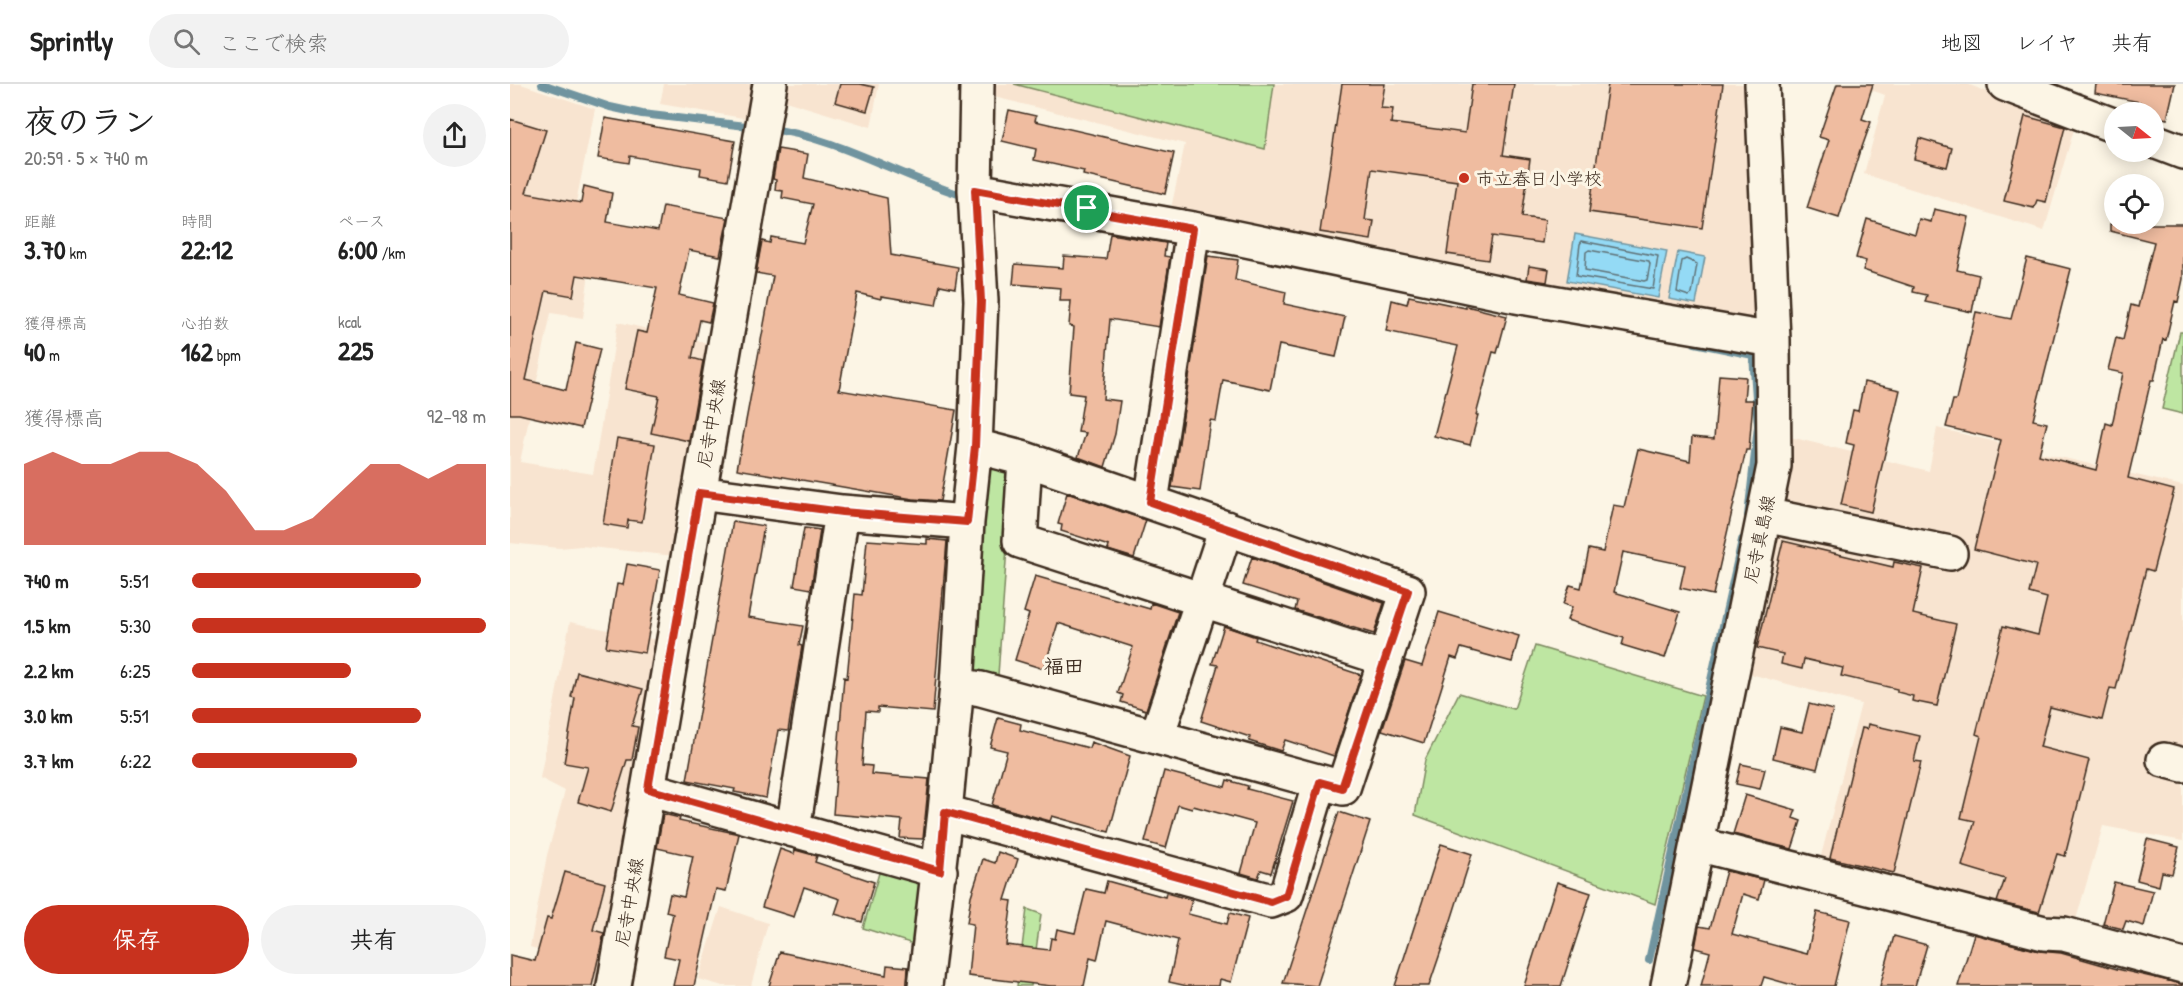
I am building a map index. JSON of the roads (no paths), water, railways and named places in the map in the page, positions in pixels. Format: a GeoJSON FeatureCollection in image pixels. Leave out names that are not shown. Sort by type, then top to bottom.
{"type":"FeatureCollection","features":[{"type":"Feature","properties":{"kind":"street","name":"尼寺中央線"},"geometry":{"type":"LineString","coordinates":[[614,986],[770,84]]}},
{"type":"Feature","properties":{"kind":"street"},"geometry":{"type":"LineString","coordinates":[[925,986],[940,871],[955,815],[969,687],[967,522],[985,448],[981,301],[982,197],[976,84]]}},
{"type":"Feature","properties":{"kind":"street","name":"尼寺真島線"},"geometry":{"type":"LineString","coordinates":[[1668,986],[1774,466],[1773,340],[1762,84]]}},
{"type":"Feature","properties":{"kind":"street"},"geometry":{"type":"LineString","coordinates":[[2005,84],[2104,122]]}},
{"type":"Feature","properties":{"kind":"street"},"geometry":{"type":"LineString","coordinates":[[2164,145],[2183,152]]}},
{"type":"Feature","properties":{"kind":"street"},"geometry":{"type":"LineString","coordinates":[[982,197],[1191,239],[1773,340]]}},
{"type":"Feature","properties":{"kind":"street"},"geometry":{"type":"LineString","coordinates":[[1150,502],[1191,239]]}},
{"type":"Feature","properties":{"kind":"street"},"geometry":{"type":"LineString","coordinates":[[969,687],[1157,736],[1342,788],[1408,591],[1025,459],[985,448]]}},
{"type":"Feature","properties":{"kind":"street"},"geometry":{"type":"LineString","coordinates":[[1025,459],[1020,541],[1386,659]]}},
{"type":"Feature","properties":{"kind":"street"},"geometry":{"type":"LineString","coordinates":[[699,493],[842,512],[967,522]]}},
{"type":"Feature","properties":{"kind":"street"},"geometry":{"type":"LineString","coordinates":[[792,830],[842,512]]}},
{"type":"Feature","properties":{"kind":"street"},"geometry":{"type":"LineString","coordinates":[[1764,515],[1950,552]]}},
{"type":"Feature","properties":{"kind":"street"},"geometry":{"type":"LineString","coordinates":[[1157,736],[1226,528]]}},
{"type":"Feature","properties":{"kind":"street"},"geometry":{"type":"LineString","coordinates":[[955,815],[1271,902],[1286,896],[1320,782]]}},
{"type":"Feature","properties":{"kind":"street"},"geometry":{"type":"LineString","coordinates":[[648,789],[940,871]]}},
{"type":"Feature","properties":{"kind":"street"},"geometry":{"type":"LineString","coordinates":[[1697,844],[2044,933],[2064,934],[2183,966]]}},
{"type":"Feature","properties":{"kind":"water"},"geometry":{"type":"Polygon","coordinates":[[[1575,234],[1667,251],[1658,298],[1567,281],[1575,234]]]}},
{"type":"Feature","properties":{"kind":"water"},"geometry":{"type":"Polygon","coordinates":[[[1678,252],[1705,257],[1696,304],[1669,299],[1678,252]]]}},
{"type":"Feature","properties":{"kind":"waterway"},"geometry":{"type":"LineString","coordinates":[[542,84],[610,107],[642,114],[755,127]]}},
{"type":"Feature","properties":{"kind":"waterway"},"geometry":{"type":"LineString","coordinates":[[770,129],[820,140],[968,197]]}},
{"type":"Feature","properties":{"kind":"waterway"},"geometry":{"type":"LineString","coordinates":[[1695,343],[1753,355],[1758,426],[1748,516]]}},
{"type":"Feature","properties":{"kind":"waterway"},"geometry":{"type":"LineString","coordinates":[[1649,960],[1742,540]]}},
{"type":"Feature","properties":{"kind":"place","name":"市立春日小学校"},"geometry":{"type":"Point","coordinates":[1464,178]}},
{"type":"Feature","properties":{"kind":"district","name":"福田"},"geometry":{"type":"Point","coordinates":[1064,665]}}]}
